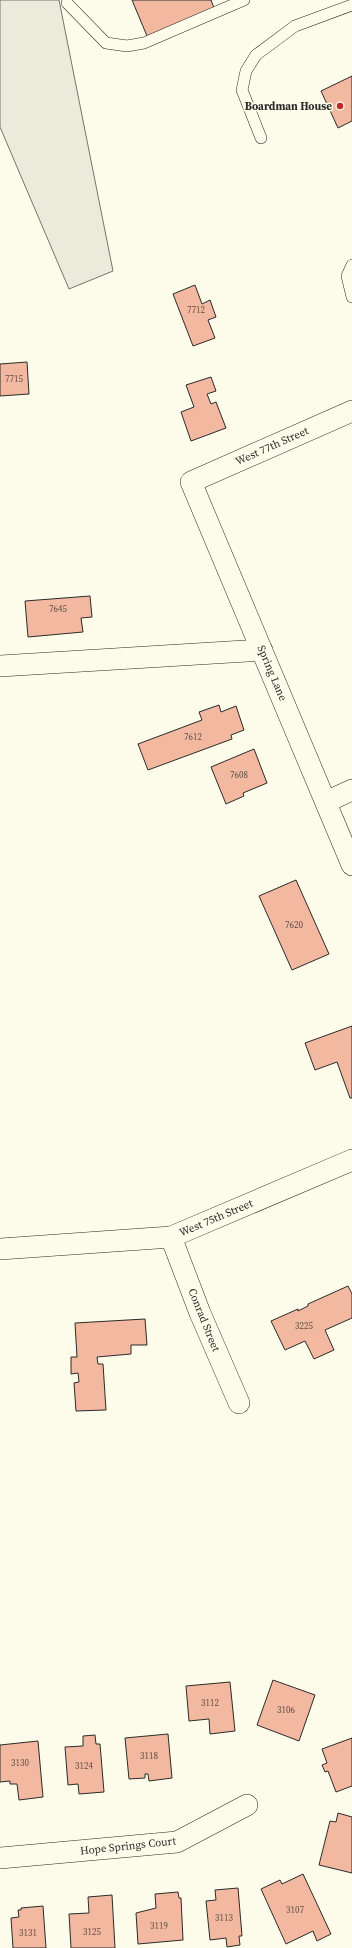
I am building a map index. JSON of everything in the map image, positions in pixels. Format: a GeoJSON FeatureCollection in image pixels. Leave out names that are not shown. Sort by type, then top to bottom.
{"type":"FeatureCollection","features":[{"type":"Feature","properties":{"kind":"street","name":"West 77th Street"},"geometry":{"type":"LineString","coordinates":[[191,482],[352,411]]}},
{"type":"Feature","properties":{"kind":"street","name":"Spring Lane"},"geometry":{"type":"LineString","coordinates":[[191,482],[352,865]]}},
{"type":"Feature","properties":{"kind":"street"},"geometry":{"type":"LineString","coordinates":[[0,666],[262,650]]}},
{"type":"Feature","properties":{"kind":"street"},"geometry":{"type":"LineString","coordinates":[[326,802],[352,790]]}},
{"type":"Feature","properties":{"kind":"street","name":"West 75th Street"},"geometry":{"type":"LineString","coordinates":[[0,1249],[171,1237],[352,1160]]}},
{"type":"Feature","properties":{"kind":"street","name":"Conrad Street"},"geometry":{"type":"LineString","coordinates":[[171,1237],[200,1313],[239,1403]]}},
{"type":"Feature","properties":{"kind":"street","name":"Hope Springs Court"},"geometry":{"type":"LineString","coordinates":[[0,1858],[177,1842],[247,1805]]}},
{"type":"Feature","properties":{"kind":"lane"},"geometry":{"type":"LineString","coordinates":[[67,3],[106,43],[127,46],[144,43],[244,0]]}},
{"type":"Feature","properties":{"kind":"lane"},"geometry":{"type":"LineString","coordinates":[[261,138],[242,90],[246,71],[256,55],[295,26],[352,5]]}},
{"type":"Feature","properties":{"kind":"lane"},"geometry":{"type":"LineString","coordinates":[[352,265],[347,276],[352,297]]}},
{"type":"Feature","properties":{"kind":"shaded area"},"geometry":{"type":"Polygon","coordinates":[[[0,0],[59,0],[113,271],[69,289],[0,127],[0,0]]]}},
{"type":"Feature","properties":{"kind":"building"},"geometry":{"type":"Polygon","coordinates":[[[132,0],[211,0],[214,8],[147,36],[132,0]]]}},
{"type":"Feature","properties":{"kind":"building","name":"Boardman House"},"geometry":{"type":"Polygon","coordinates":[[[352,76],[352,121],[338,128],[321,91],[352,76]]]}},
{"type":"Feature","properties":{"kind":"building"},"geometry":{"type":"Polygon","coordinates":[[[195,285],[202,304],[210,300],[216,317],[208,320],[215,338],[193,346],[173,294],[195,285]]]}},
{"type":"Feature","properties":{"kind":"building"},"geometry":{"type":"Polygon","coordinates":[[[27,362],[29,394],[0,396],[0,364],[27,362]]]}},
{"type":"Feature","properties":{"kind":"building"},"geometry":{"type":"Polygon","coordinates":[[[211,377],[216,391],[207,394],[211,404],[216,402],[226,428],[191,441],[181,412],[194,407],[186,385],[211,377]]]}},
{"type":"Feature","properties":{"kind":"building"},"geometry":{"type":"Polygon","coordinates":[[[90,596],[92,617],[81,618],[83,632],[28,637],[25,601],[90,596]]]}},
{"type":"Feature","properties":{"kind":"building"},"geometry":{"type":"Polygon","coordinates":[[[219,705],[221,712],[236,706],[244,730],[231,735],[232,739],[148,770],[138,744],[202,720],[199,712],[219,705]]]}},
{"type":"Feature","properties":{"kind":"building"},"geometry":{"type":"Polygon","coordinates":[[[254,749],[267,783],[243,793],[244,796],[226,804],[211,767],[254,749]]]}},
{"type":"Feature","properties":{"kind":"building"},"geometry":{"type":"Polygon","coordinates":[[[296,880],[329,954],[292,970],[259,896],[296,880]]]}},
{"type":"Feature","properties":{"kind":"building"},"geometry":{"type":"Polygon","coordinates":[[[352,1026],[352,1098],[350,1098],[337,1062],[315,1070],[305,1043],[352,1026]]]}},
{"type":"Feature","properties":{"kind":"building"},"geometry":{"type":"Polygon","coordinates":[[[348,1286],[352,1294],[352,1318],[325,1330],[334,1350],[314,1359],[305,1341],[285,1350],[271,1321],[298,1309],[298,1311],[308,1306],[308,1304],[348,1286]]]}},
{"type":"Feature","properties":{"kind":"building"},"geometry":{"type":"Polygon","coordinates":[[[145,1319],[147,1345],[131,1345],[131,1354],[97,1357],[98,1364],[103,1364],[106,1410],[76,1411],[74,1383],[79,1382],[78,1373],[71,1374],[71,1357],[77,1357],[75,1323],[145,1319]]]}},
{"type":"Feature","properties":{"kind":"building"},"geometry":{"type":"Polygon","coordinates":[[[273,1680],[315,1695],[299,1741],[257,1725],[273,1680]]]}},
{"type":"Feature","properties":{"kind":"building"},"geometry":{"type":"Polygon","coordinates":[[[230,1682],[235,1731],[210,1734],[209,1719],[189,1721],[186,1686],[230,1682]]]}},
{"type":"Feature","properties":{"kind":"building"},"geometry":{"type":"Polygon","coordinates":[[[168,1734],[172,1778],[149,1781],[148,1774],[145,1774],[145,1778],[129,1779],[125,1738],[168,1734]]]}},
{"type":"Feature","properties":{"kind":"building"},"geometry":{"type":"Polygon","coordinates":[[[95,1735],[96,1744],[100,1744],[104,1792],[79,1794],[78,1784],[68,1785],[65,1747],[83,1746],[83,1736],[95,1735]]]}},
{"type":"Feature","properties":{"kind":"building"},"geometry":{"type":"Polygon","coordinates":[[[352,1738],[352,1786],[336,1792],[328,1771],[325,1772],[322,1765],[327,1763],[322,1749],[352,1738]]]}},
{"type":"Feature","properties":{"kind":"building"},"geometry":{"type":"Polygon","coordinates":[[[38,1741],[43,1797],[19,1800],[17,1784],[10,1784],[10,1781],[0,1782],[0,1745],[38,1741]]]}},
{"type":"Feature","properties":{"kind":"building"},"geometry":{"type":"Polygon","coordinates":[[[338,1813],[352,1817],[352,1873],[319,1865],[330,1821],[336,1822],[338,1813]]]}},
{"type":"Feature","properties":{"kind":"building"},"geometry":{"type":"Polygon","coordinates":[[[303,1874],[331,1934],[317,1941],[313,1931],[286,1944],[261,1889],[280,1880],[282,1884],[303,1874]]]}},
{"type":"Feature","properties":{"kind":"building"},"geometry":{"type":"Polygon","coordinates":[[[238,1888],[242,1936],[239,1936],[240,1945],[227,1947],[226,1938],[210,1940],[206,1901],[216,1900],[215,1890],[238,1888]]]}},
{"type":"Feature","properties":{"kind":"building"},"geometry":{"type":"Polygon","coordinates":[[[178,1892],[179,1898],[181,1898],[183,1940],[138,1944],[136,1913],[156,1908],[155,1894],[178,1892]]]}},
{"type":"Feature","properties":{"kind":"building"},"geometry":{"type":"Polygon","coordinates":[[[112,1895],[115,1948],[71,1948],[69,1914],[89,1913],[88,1897],[112,1895]]]}},
{"type":"Feature","properties":{"kind":"building"},"geometry":{"type":"Polygon","coordinates":[[[43,1906],[46,1948],[13,1948],[11,1918],[19,1917],[18,1910],[21,1910],[21,1908],[43,1906]]]}},
{"type":"Feature","properties":{"kind":"place","name":"Boardman House"},"geometry":{"type":"Point","coordinates":[340,106]}}]}
